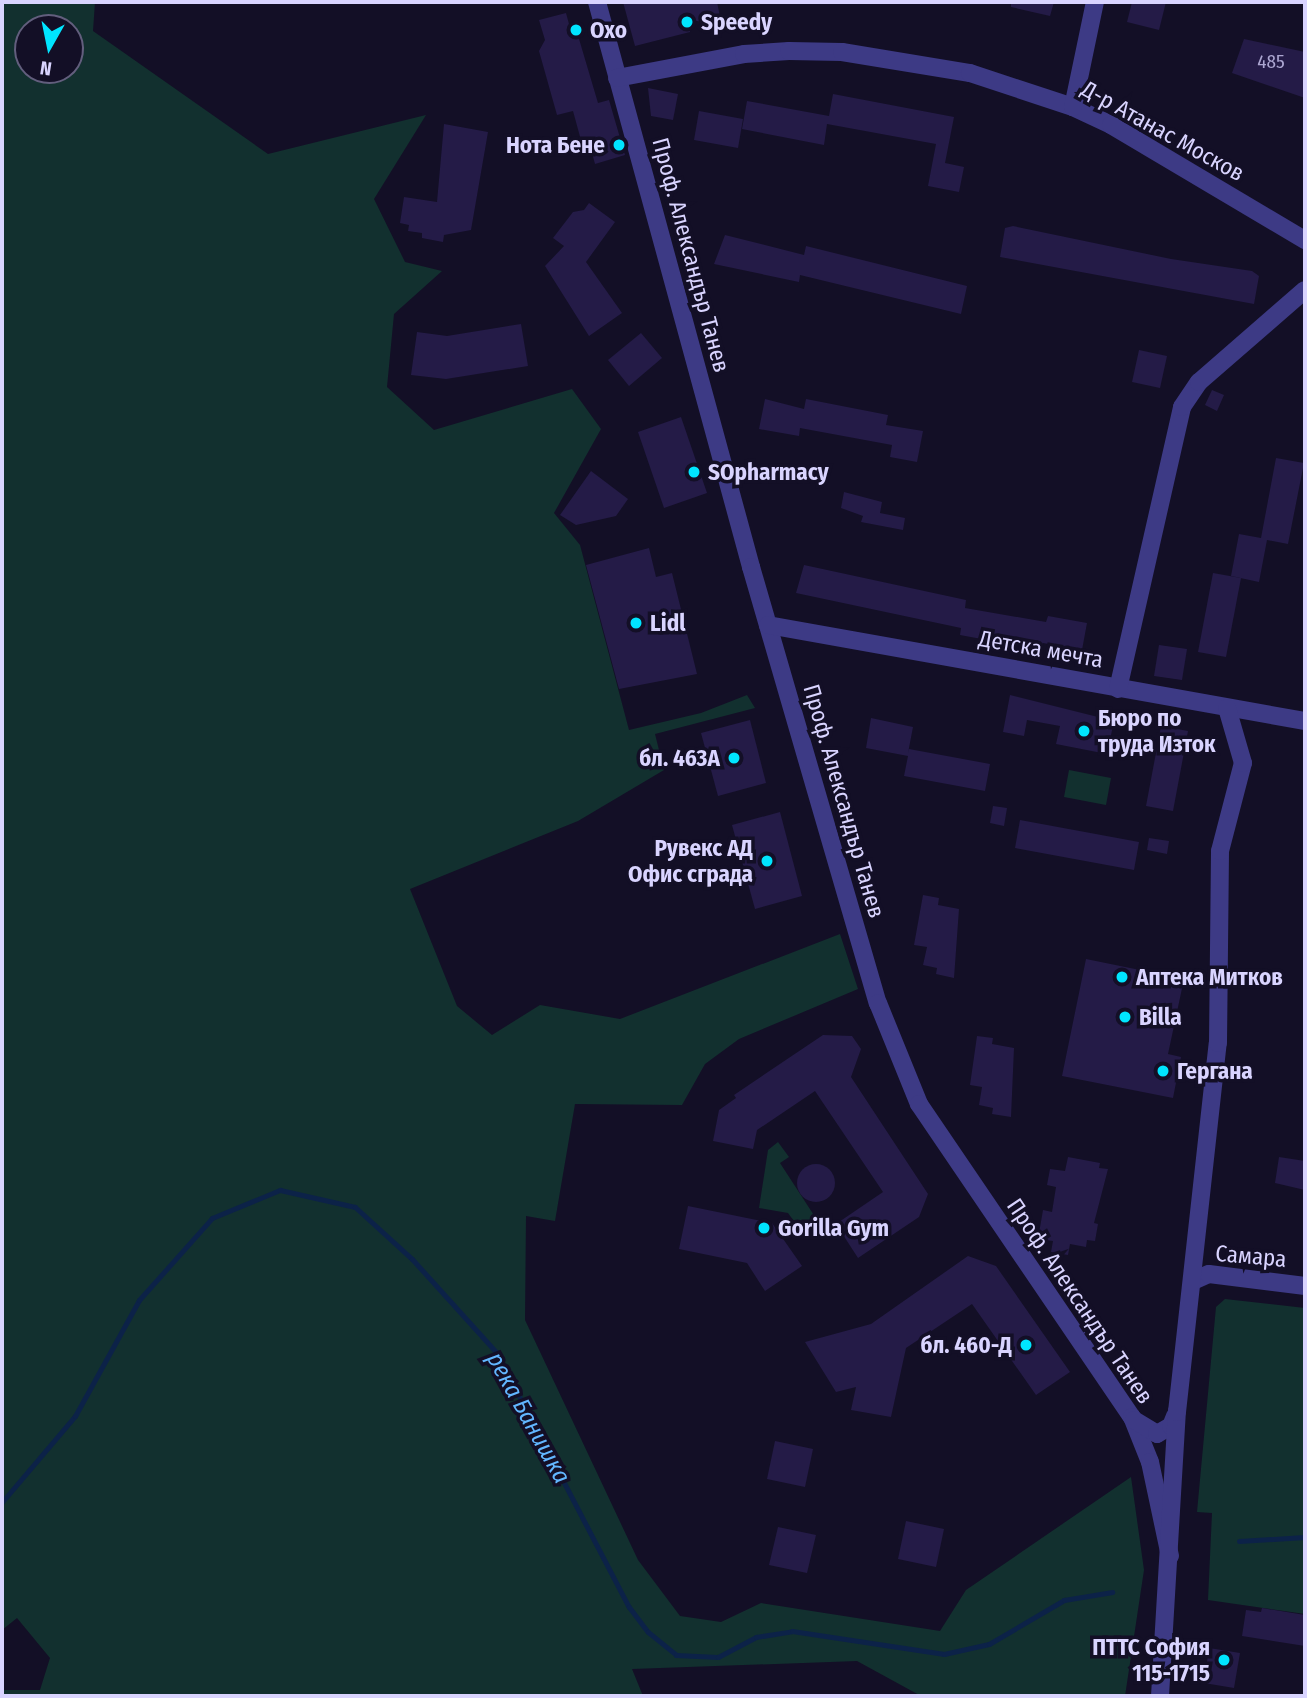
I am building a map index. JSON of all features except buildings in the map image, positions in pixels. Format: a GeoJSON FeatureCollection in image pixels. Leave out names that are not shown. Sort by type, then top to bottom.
{"type":"FeatureCollection","features":[{"type":"Feature","properties":{"kind":"street","name":"Проф. Александър Танев"},"geometry":{"type":"LineString","coordinates":[[597,2],[768,625],[878,1003],[919,1104],[1132,1417],[1150,1462],[1170,1556]]}},
{"type":"Feature","properties":{"kind":"street"},"geometry":{"type":"LineString","coordinates":[[1073,107],[1095,2]]}},
{"type":"Feature","properties":{"kind":"street","name":"Д-р Атанас Москов"},"geometry":{"type":"LineString","coordinates":[[617,78],[744,54],[842,52],[970,73],[1073,107],[1305,240]]}},
{"type":"Feature","properties":{"kind":"street"},"geometry":{"type":"LineString","coordinates":[[1118,688],[1182,407],[1199,382],[1305,290]]}},
{"type":"Feature","properties":{"kind":"street","name":"Детска мечта"},"geometry":{"type":"LineString","coordinates":[[768,625],[1305,721]]}},
{"type":"Feature","properties":{"kind":"street"},"geometry":{"type":"LineString","coordinates":[[1160,1696],[1177,1412],[1187,1300],[1193,1281],[1218,1043],[1220,851],[1243,763],[1227,708]]}},
{"type":"Feature","properties":{"kind":"street","name":"Самара"},"geometry":{"type":"LineString","coordinates":[[1193,1281],[1209,1274],[1305,1286]]}},
{"type":"Feature","properties":{"kind":"street"},"geometry":{"type":"LineString","coordinates":[[1132,1417],[1141,1428],[1157,1434],[1171,1426],[1177,1412]]}},
{"type":"Feature","properties":{"kind":"green space"},"geometry":{"type":"Polygon","coordinates":[[[2,2],[95,2],[93,31],[268,154],[426,115],[374,199],[405,262],[442,271],[394,314],[387,387],[434,430],[572,389],[601,429],[554,513],[580,545],[629,730],[701,713],[747,695],[755,708],[655,734],[664,770],[578,821],[410,889],[457,1006],[492,1035],[540,1005],[620,1019],[840,934],[858,989],[739,1039],[705,1064],[682,1105],[575,1104],[555,1221],[526,1216],[525,1320],[638,1560],[680,1616],[721,1622],[761,1603],[940,1631],[966,1590],[1131,1477],[1144,1570],[1125,1696],[921,1696],[857,1661],[632,1669],[643,1696],[2,1696],[2,1690],[40,1690],[50,1658],[17,1618],[2,1630],[2,2]]]}},
{"type":"Feature","properties":{"kind":"green space"},"geometry":{"type":"Polygon","coordinates":[[[1069,770],[1111,778],[1106,805],[1064,797],[1069,770]]]}},
{"type":"Feature","properties":{"kind":"green space"},"geometry":{"type":"Polygon","coordinates":[[[778,1142],[789,1157],[780,1163],[819,1223],[802,1232],[788,1213],[759,1208],[768,1150],[778,1142]]]}},
{"type":"Feature","properties":{"kind":"green space"},"geometry":{"type":"Polygon","coordinates":[[[1225,1299],[1305,1308],[1305,1614],[1208,1600],[1212,1513],[1197,1512],[1216,1307],[1225,1299]]]}},
{"type":"Feature","properties":{"kind":"waterway","name":"река Банишка"},"geometry":{"type":"LineString","coordinates":[[2,1502],[75,1416],[139,1300],[212,1218],[280,1190],[355,1207],[412,1259],[496,1352],[629,1607],[648,1632],[676,1655],[718,1657],[756,1637],[792,1631],[944,1654],[989,1644],[1064,1600],[1112,1592]]}},
{"type":"Feature","properties":{"kind":"waterway","name":"река Банишка"},"geometry":{"type":"LineString","coordinates":[[1239,1541],[1305,1537]]}},
{"type":"Feature","properties":{"kind":"place","name":"Speedy"},"geometry":{"type":"Point","coordinates":[687,22]}},
{"type":"Feature","properties":{"kind":"place","name":"Охо"},"geometry":{"type":"Point","coordinates":[576,30]}},
{"type":"Feature","properties":{"kind":"place","name":"Нота Бене"},"geometry":{"type":"Point","coordinates":[619,145]}},
{"type":"Feature","properties":{"kind":"place","name":"SOpharmacy"},"geometry":{"type":"Point","coordinates":[694,472]}},
{"type":"Feature","properties":{"kind":"place","name":"Lidl"},"geometry":{"type":"Point","coordinates":[636,623]}},
{"type":"Feature","properties":{"kind":"place","name":"Бюро по труда Изток"},"geometry":{"type":"Point","coordinates":[1084,731]}},
{"type":"Feature","properties":{"kind":"place","name":"бл. 463А"},"geometry":{"type":"Point","coordinates":[734,758]}},
{"type":"Feature","properties":{"kind":"place","name":"Рувекс АД Офис сграда"},"geometry":{"type":"Point","coordinates":[767,861]}},
{"type":"Feature","properties":{"kind":"place","name":"Аптека Митков"},"geometry":{"type":"Point","coordinates":[1122,977]}},
{"type":"Feature","properties":{"kind":"place","name":"Billa"},"geometry":{"type":"Point","coordinates":[1125,1017]}},
{"type":"Feature","properties":{"kind":"place","name":"Гергана"},"geometry":{"type":"Point","coordinates":[1163,1071]}},
{"type":"Feature","properties":{"kind":"place","name":"Gorilla Gym"},"geometry":{"type":"Point","coordinates":[764,1228]}},
{"type":"Feature","properties":{"kind":"place","name":"бл. 460-Д"},"geometry":{"type":"Point","coordinates":[1026,1345]}},
{"type":"Feature","properties":{"kind":"place","name":"ПТТС София 115-1715"},"geometry":{"type":"Point","coordinates":[1224,1660]}}]}
